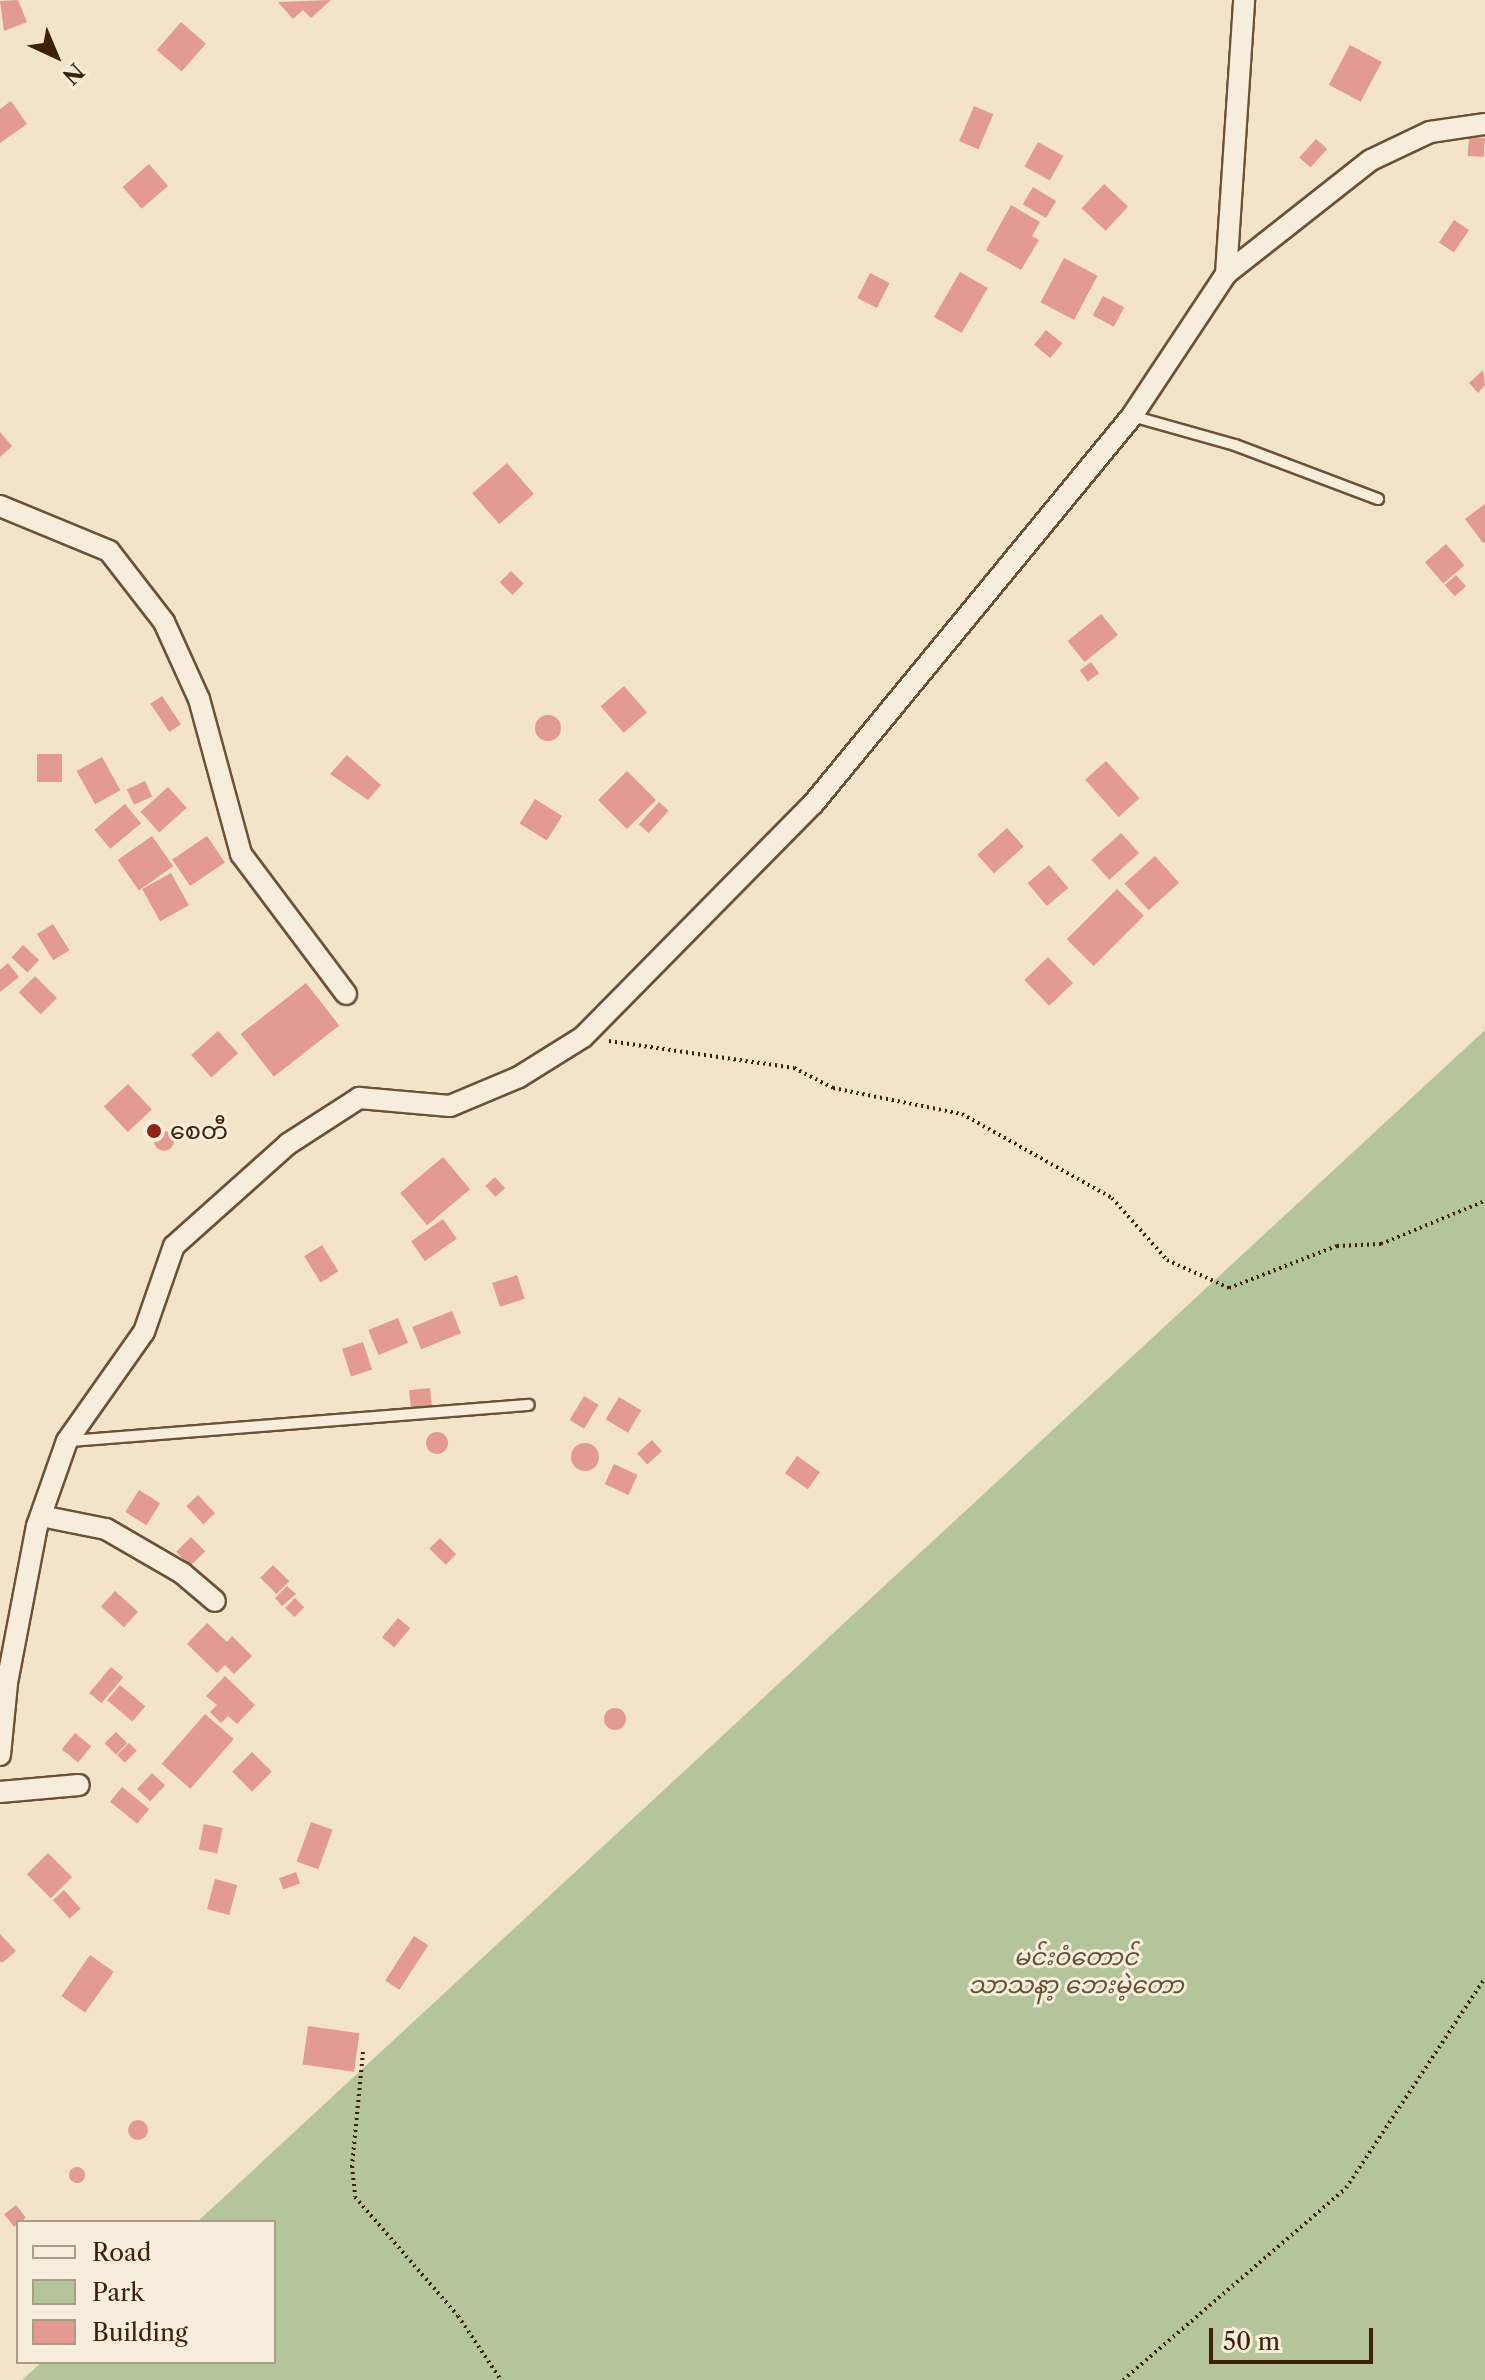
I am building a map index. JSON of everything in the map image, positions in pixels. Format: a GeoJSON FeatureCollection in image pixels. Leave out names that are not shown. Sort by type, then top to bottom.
{"type":"FeatureCollection","features":[{"type":"Feature","properties":{"kind":"street"},"geometry":{"type":"LineString","coordinates":[[1226,274],[1244,0]]}},
{"type":"Feature","properties":{"kind":"street"},"geometry":{"type":"LineString","coordinates":[[0,1755],[7,1683],[41,1516],[67,1441],[144,1332],[174,1246],[288,1144],[359,1098],[450,1106],[519,1077],[583,1037],[813,804],[1132,416],[1226,274],[1371,160],[1430,132],[1485,124]]}},
{"type":"Feature","properties":{"kind":"street"},"geometry":{"type":"LineString","coordinates":[[0,506],[109,551],[164,622],[199,699],[241,854],[346,994]]}},
{"type":"Feature","properties":{"kind":"street"},"geometry":{"type":"LineString","coordinates":[[41,1516],[106,1529],[182,1573],[215,1601]]}},
{"type":"Feature","properties":{"kind":"street"},"geometry":{"type":"LineString","coordinates":[[0,1792],[79,1785]]}},
{"type":"Feature","properties":{"kind":"lane"},"geometry":{"type":"LineString","coordinates":[[1132,416],[1235,445],[1378,499]]}},
{"type":"Feature","properties":{"kind":"lane"},"geometry":{"type":"LineString","coordinates":[[67,1441],[529,1405]]}},
{"type":"Feature","properties":{"kind":"path"},"geometry":{"type":"LineString","coordinates":[[583,1037],[794,1068],[833,1088],[962,1114],[1112,1198],[1167,1260],[1229,1288],[1337,1246],[1381,1244],[1485,1201]]}},
{"type":"Feature","properties":{"kind":"path"},"geometry":{"type":"LineString","coordinates":[[1123,2380],[1346,2188],[1485,1978]]}},
{"type":"Feature","properties":{"kind":"path"},"geometry":{"type":"LineString","coordinates":[[363,2052],[352,2166],[355,2197],[458,2316],[501,2380]]}},
{"type":"Feature","properties":{"kind":"green space","name":"မင်းဝံတောင် သာသနာ့ ‌ဘေးမဲ့တော"},"geometry":{"type":"Polygon","coordinates":[[[1485,1030],[1485,2380],[22,2380],[40,2364],[276,2364],[276,2220],[199,2220],[1485,1030]]]}},
{"type":"Feature","properties":{"kind":"building"},"geometry":{"type":"Polygon","coordinates":[[[18,0],[27,22],[4,31],[0,1],[18,0]]]}},
{"type":"Feature","properties":{"kind":"building"},"geometry":{"type":"Polygon","coordinates":[[[331,0],[311,18],[303,10],[293,19],[278,2],[331,0]]]}},
{"type":"Feature","properties":{"kind":"building"},"geometry":{"type":"Polygon","coordinates":[[[181,22],[206,44],[182,72],[157,50],[181,22]]]}},
{"type":"Feature","properties":{"kind":"building"},"geometry":{"type":"Polygon","coordinates":[[[1350,45],[1382,62],[1361,102],[1329,85],[1350,45]]]}},
{"type":"Feature","properties":{"kind":"building"},"geometry":{"type":"Polygon","coordinates":[[[11,101],[27,124],[0,143],[0,109],[11,101]]]}},
{"type":"Feature","properties":{"kind":"building"},"geometry":{"type":"Polygon","coordinates":[[[974,106],[993,114],[978,149],[959,141],[974,106]]]}},
{"type":"Feature","properties":{"kind":"building"},"geometry":{"type":"Polygon","coordinates":[[[1469,137],[1485,138],[1484,157],[1468,156],[1469,137]]]}},
{"type":"Feature","properties":{"kind":"building"},"geometry":{"type":"Polygon","coordinates":[[[1316,139],[1327,149],[1310,168],[1299,158],[1316,139]]]}},
{"type":"Feature","properties":{"kind":"building"},"geometry":{"type":"Polygon","coordinates":[[[1038,142],[1063,156],[1050,181],[1024,166],[1038,142]]]}},
{"type":"Feature","properties":{"kind":"building"},"geometry":{"type":"Polygon","coordinates":[[[149,164],[168,186],[142,209],[123,187],[149,164]]]}},
{"type":"Feature","properties":{"kind":"building"},"geometry":{"type":"Polygon","coordinates":[[[1104,184],[1128,207],[1106,231],[1081,208],[1104,184]]]}},
{"type":"Feature","properties":{"kind":"building"},"geometry":{"type":"Polygon","coordinates":[[[1033,187],[1056,201],[1046,218],[1023,204],[1033,187]]]}},
{"type":"Feature","properties":{"kind":"building"},"geometry":{"type":"Polygon","coordinates":[[[1011,205],[1040,222],[1032,236],[1039,240],[1021,270],[986,250],[1011,205]]]}},
{"type":"Feature","properties":{"kind":"building"},"geometry":{"type":"Polygon","coordinates":[[[1454,220],[1469,230],[1454,252],[1439,242],[1454,220]]]}},
{"type":"Feature","properties":{"kind":"building"},"geometry":{"type":"Polygon","coordinates":[[[1064,258],[1098,276],[1074,320],[1041,302],[1064,258]]]}},
{"type":"Feature","properties":{"kind":"building"},"geometry":{"type":"Polygon","coordinates":[[[960,272],[988,288],[962,333],[934,317],[960,272]]]}},
{"type":"Feature","properties":{"kind":"building"},"geometry":{"type":"Polygon","coordinates":[[[870,273],[890,283],[877,308],[857,298],[870,273]]]}},
{"type":"Feature","properties":{"kind":"building"},"geometry":{"type":"Polygon","coordinates":[[[1103,296],[1124,307],[1114,327],[1093,315],[1103,296]]]}},
{"type":"Feature","properties":{"kind":"building"},"geometry":{"type":"Polygon","coordinates":[[[1046,330],[1062,343],[1050,358],[1034,345],[1046,330]]]}},
{"type":"Feature","properties":{"kind":"building"},"geometry":{"type":"Polygon","coordinates":[[[1483,370],[1485,385],[1478,393],[1469,383],[1483,370]]]}},
{"type":"Feature","properties":{"kind":"building"},"geometry":{"type":"Polygon","coordinates":[[[0,432],[12,446],[0,457],[0,432]]]}},
{"type":"Feature","properties":{"kind":"building"},"geometry":{"type":"Polygon","coordinates":[[[507,463],[534,494],[499,524],[472,493],[507,463]]]}},
{"type":"Feature","properties":{"kind":"building"},"geometry":{"type":"Polygon","coordinates":[[[1485,504],[1485,542],[1483,543],[1465,519],[1485,504]]]}},
{"type":"Feature","properties":{"kind":"building"},"geometry":{"type":"Polygon","coordinates":[[[1446,544],[1464,565],[1443,584],[1425,562],[1446,544]]]}},
{"type":"Feature","properties":{"kind":"building"},"geometry":{"type":"Polygon","coordinates":[[[511,571],[524,584],[512,595],[500,582],[511,571]]]}},
{"type":"Feature","properties":{"kind":"building"},"geometry":{"type":"Polygon","coordinates":[[[1456,575],[1466,586],[1455,596],[1445,585],[1456,575]]]}},
{"type":"Feature","properties":{"kind":"building"},"geometry":{"type":"Polygon","coordinates":[[[1101,614],[1118,635],[1085,662],[1068,641],[1101,614]]]}},
{"type":"Feature","properties":{"kind":"building"},"geometry":{"type":"Polygon","coordinates":[[[1091,662],[1099,673],[1088,682],[1080,670],[1091,662]]]}},
{"type":"Feature","properties":{"kind":"building"},"geometry":{"type":"Polygon","coordinates":[[[624,686],[647,712],[624,733],[601,706],[624,686]]]}},
{"type":"Feature","properties":{"kind":"building"},"geometry":{"type":"Polygon","coordinates":[[[162,696],[181,724],[169,732],[150,704],[162,696]]]}},
{"type":"Feature","properties":{"kind":"building"},"geometry":{"type":"Polygon","coordinates":[[[548,715],[557,719],[561,728],[557,737],[548,741],[539,737],[535,728],[539,719],[548,715]]]}},
{"type":"Feature","properties":{"kind":"building"},"geometry":{"type":"Polygon","coordinates":[[[37,754],[62,754],[62,782],[37,782],[37,754]]]}},
{"type":"Feature","properties":{"kind":"building"},"geometry":{"type":"Polygon","coordinates":[[[347,755],[381,785],[368,800],[330,774],[347,755]]]}},
{"type":"Feature","properties":{"kind":"building"},"geometry":{"type":"Polygon","coordinates":[[[102,757],[120,790],[95,804],[77,771],[102,757]]]}},
{"type":"Feature","properties":{"kind":"building"},"geometry":{"type":"Polygon","coordinates":[[[1106,761],[1139,798],[1119,817],[1085,780],[1106,761]]]}},
{"type":"Feature","properties":{"kind":"building"},"geometry":{"type":"Polygon","coordinates":[[[627,771],[656,800],[627,829],[598,800],[627,771]]]}},
{"type":"Feature","properties":{"kind":"building"},"geometry":{"type":"Polygon","coordinates":[[[145,781],[152,796],[134,805],[127,789],[145,781]]]}},
{"type":"Feature","properties":{"kind":"building"},"geometry":{"type":"Polygon","coordinates":[[[168,787],[187,808],[159,833],[141,812],[168,787]]]}},
{"type":"Feature","properties":{"kind":"building"},"geometry":{"type":"Polygon","coordinates":[[[535,799],[562,816],[547,841],[520,824],[535,799]]]}},
{"type":"Feature","properties":{"kind":"building"},"geometry":{"type":"Polygon","coordinates":[[[659,802],[669,811],[649,833],[639,824],[659,802]]]}},
{"type":"Feature","properties":{"kind":"building"},"geometry":{"type":"Polygon","coordinates":[[[125,804],[141,823],[110,849],[94,830],[125,804]]]}},
{"type":"Feature","properties":{"kind":"building"},"geometry":{"type":"Polygon","coordinates":[[[1007,828],[1024,847],[994,873],[977,855],[1007,828]]]}},
{"type":"Feature","properties":{"kind":"building"},"geometry":{"type":"Polygon","coordinates":[[[1121,833],[1139,853],[1109,880],[1091,860],[1121,833]]]}},
{"type":"Feature","properties":{"kind":"building"},"geometry":{"type":"Polygon","coordinates":[[[152,836],[173,866],[139,890],[118,860],[152,836]]]}},
{"type":"Feature","properties":{"kind":"building"},"geometry":{"type":"Polygon","coordinates":[[[207,836],[225,863],[190,886],[172,859],[207,836]]]}},
{"type":"Feature","properties":{"kind":"building"},"geometry":{"type":"Polygon","coordinates":[[[1155,856],[1179,883],[1149,910],[1125,883],[1155,856]]]}},
{"type":"Feature","properties":{"kind":"building"},"geometry":{"type":"Polygon","coordinates":[[[1049,865],[1068,888],[1047,906],[1028,883],[1049,865]]]}},
{"type":"Feature","properties":{"kind":"building"},"geometry":{"type":"Polygon","coordinates":[[[171,873],[189,905],[160,921],[142,889],[171,873]]]}},
{"type":"Feature","properties":{"kind":"building"},"geometry":{"type":"Polygon","coordinates":[[[1117,889],[1144,916],[1094,966],[1067,939],[1117,889]]]}},
{"type":"Feature","properties":{"kind":"building"},"geometry":{"type":"Polygon","coordinates":[[[53,924],[69,950],[53,960],[37,934],[53,924]]]}},
{"type":"Feature","properties":{"kind":"building"},"geometry":{"type":"Polygon","coordinates":[[[23,945],[39,960],[27,972],[11,957],[23,945]]]}},
{"type":"Feature","properties":{"kind":"building"},"geometry":{"type":"Polygon","coordinates":[[[1048,957],[1073,983],[1049,1006],[1024,980],[1048,957]]]}},
{"type":"Feature","properties":{"kind":"building"},"geometry":{"type":"Polygon","coordinates":[[[8,963],[19,977],[0,992],[0,970],[8,963]]]}},
{"type":"Feature","properties":{"kind":"building"},"geometry":{"type":"Polygon","coordinates":[[[35,976],[57,998],[41,1014],[19,992],[35,976]]]}},
{"type":"Feature","properties":{"kind":"building"},"geometry":{"type":"Polygon","coordinates":[[[306,983],[339,1026],[274,1077],[241,1034],[306,983]]]}},
{"type":"Feature","properties":{"kind":"building"},"geometry":{"type":"Polygon","coordinates":[[[218,1031],[238,1053],[211,1077],[191,1055],[218,1031]]]}},
{"type":"Feature","properties":{"kind":"building"},"geometry":{"type":"Polygon","coordinates":[[[128,1084],[152,1110],[128,1132],[104,1107],[128,1084]]]}},
{"type":"Feature","properties":{"kind":"building"},"geometry":{"type":"Polygon","coordinates":[[[164,1131],[171,1134],[174,1141],[171,1148],[164,1151],[157,1148],[154,1141],[157,1134],[164,1131]]]}},
{"type":"Feature","properties":{"kind":"building"},"geometry":{"type":"Polygon","coordinates":[[[443,1157],[470,1189],[427,1225],[400,1193],[443,1157]]]}},
{"type":"Feature","properties":{"kind":"building"},"geometry":{"type":"Polygon","coordinates":[[[495,1177],[505,1188],[495,1197],[485,1186],[495,1177]]]}},
{"type":"Feature","properties":{"kind":"building"},"geometry":{"type":"Polygon","coordinates":[[[443,1219],[457,1239],[425,1261],[411,1241],[443,1219]]]}},
{"type":"Feature","properties":{"kind":"building"},"geometry":{"type":"Polygon","coordinates":[[[322,1245],[338,1271],[321,1282],[304,1256],[322,1245]]]}},
{"type":"Feature","properties":{"kind":"building"},"geometry":{"type":"Polygon","coordinates":[[[517,1275],[525,1299],[500,1307],[492,1283],[517,1275]]]}},
{"type":"Feature","properties":{"kind":"building"},"geometry":{"type":"Polygon","coordinates":[[[452,1311],[461,1333],[421,1349],[412,1327],[452,1311]]]}},
{"type":"Feature","properties":{"kind":"building"},"geometry":{"type":"Polygon","coordinates":[[[398,1318],[408,1343],[378,1355],[368,1330],[398,1318]]]}},
{"type":"Feature","properties":{"kind":"building"},"geometry":{"type":"Polygon","coordinates":[[[363,1342],[372,1370],[351,1376],[342,1349],[363,1342]]]}},
{"type":"Feature","properties":{"kind":"building"},"geometry":{"type":"Polygon","coordinates":[[[430,1388],[432,1406],[411,1408],[409,1390],[430,1388]]]}},
{"type":"Feature","properties":{"kind":"building"},"geometry":{"type":"Polygon","coordinates":[[[584,1396],[599,1405],[584,1429],[570,1420],[584,1396]]]}},
{"type":"Feature","properties":{"kind":"building"},"geometry":{"type":"Polygon","coordinates":[[[619,1397],[641,1410],[628,1433],[606,1419],[619,1397]]]}},
{"type":"Feature","properties":{"kind":"building"},"geometry":{"type":"Polygon","coordinates":[[[437,1432],[445,1435],[448,1443],[445,1451],[437,1454],[429,1451],[426,1443],[429,1435],[437,1432]]]}},
{"type":"Feature","properties":{"kind":"building"},"geometry":{"type":"Polygon","coordinates":[[[652,1440],[662,1451],[647,1465],[637,1453],[652,1440]]]}},
{"type":"Feature","properties":{"kind":"building"},"geometry":{"type":"Polygon","coordinates":[[[585,1443],[595,1447],[599,1457],[595,1467],[585,1471],[575,1467],[571,1457],[575,1447],[585,1443]]]}},
{"type":"Feature","properties":{"kind":"building"},"geometry":{"type":"Polygon","coordinates":[[[797,1456],[820,1472],[808,1489],[785,1473],[797,1456]]]}},
{"type":"Feature","properties":{"kind":"building"},"geometry":{"type":"Polygon","coordinates":[[[614,1464],[638,1475],[628,1495],[605,1484],[614,1464]]]}},
{"type":"Feature","properties":{"kind":"building"},"geometry":{"type":"Polygon","coordinates":[[[139,1490],[160,1503],[146,1525],[125,1512],[139,1490]]]}},
{"type":"Feature","properties":{"kind":"building"},"geometry":{"type":"Polygon","coordinates":[[[198,1495],[215,1513],[203,1524],[186,1506],[198,1495]]]}},
{"type":"Feature","properties":{"kind":"building"},"geometry":{"type":"Polygon","coordinates":[[[191,1537],[205,1551],[190,1566],[176,1552],[191,1537]]]}},
{"type":"Feature","properties":{"kind":"building"},"geometry":{"type":"Polygon","coordinates":[[[440,1538],[456,1554],[446,1565],[429,1549],[440,1538]]]}},
{"type":"Feature","properties":{"kind":"building"},"geometry":{"type":"Polygon","coordinates":[[[273,1565],[289,1581],[277,1594],[260,1578],[273,1565]]]}},
{"type":"Feature","properties":{"kind":"building"},"geometry":{"type":"Polygon","coordinates":[[[287,1586],[296,1594],[282,1606],[275,1598],[287,1586]]]}},
{"type":"Feature","properties":{"kind":"building"},"geometry":{"type":"Polygon","coordinates":[[[115,1591],[138,1612],[124,1627],[101,1607],[115,1591]]]}},
{"type":"Feature","properties":{"kind":"building"},"geometry":{"type":"Polygon","coordinates":[[[295,1598],[304,1607],[294,1617],[285,1608],[295,1598]]]}},
{"type":"Feature","properties":{"kind":"building"},"geometry":{"type":"Polygon","coordinates":[[[398,1618],[410,1628],[394,1647],[382,1637],[398,1618]]]}},
{"type":"Feature","properties":{"kind":"building"},"geometry":{"type":"Polygon","coordinates":[[[207,1623],[227,1642],[232,1636],[252,1656],[234,1674],[225,1665],[217,1673],[187,1644],[207,1623]]]}},
{"type":"Feature","properties":{"kind":"building"},"geometry":{"type":"Polygon","coordinates":[[[111,1667],[123,1677],[101,1703],[89,1693],[111,1667]]]}},
{"type":"Feature","properties":{"kind":"building"},"geometry":{"type":"Polygon","coordinates":[[[225,1676],[255,1705],[237,1724],[228,1716],[221,1723],[210,1712],[217,1705],[206,1696],[225,1676]]]}},
{"type":"Feature","properties":{"kind":"building"},"geometry":{"type":"Polygon","coordinates":[[[120,1685],[145,1706],[132,1722],[107,1700],[120,1685]]]}},
{"type":"Feature","properties":{"kind":"building"},"geometry":{"type":"Polygon","coordinates":[[[615,1708],[623,1711],[626,1719],[623,1727],[615,1730],[607,1727],[604,1719],[607,1711],[615,1708]]]}},
{"type":"Feature","properties":{"kind":"building"},"geometry":{"type":"Polygon","coordinates":[[[205,1714],[234,1739],[190,1789],[162,1764],[205,1714]]]}},
{"type":"Feature","properties":{"kind":"building"},"geometry":{"type":"Polygon","coordinates":[[[116,1732],[127,1743],[116,1755],[105,1743],[116,1732]]]}},
{"type":"Feature","properties":{"kind":"building"},"geometry":{"type":"Polygon","coordinates":[[[75,1733],[91,1746],[78,1763],[62,1749],[75,1733]]]}},
{"type":"Feature","properties":{"kind":"building"},"geometry":{"type":"Polygon","coordinates":[[[129,1743],[137,1751],[125,1763],[117,1755],[129,1743]]]}},
{"type":"Feature","properties":{"kind":"building"},"geometry":{"type":"Polygon","coordinates":[[[252,1752],[272,1772],[252,1792],[232,1772],[252,1752]]]}},
{"type":"Feature","properties":{"kind":"building"},"geometry":{"type":"Polygon","coordinates":[[[152,1773],[165,1785],[150,1801],[137,1789],[152,1773]]]}},
{"type":"Feature","properties":{"kind":"building"},"geometry":{"type":"Polygon","coordinates":[[[122,1787],[149,1809],[137,1824],[110,1802],[122,1787]]]}},
{"type":"Feature","properties":{"kind":"building"},"geometry":{"type":"Polygon","coordinates":[[[311,1822],[333,1830],[318,1869],[297,1861],[311,1822]]]}},
{"type":"Feature","properties":{"kind":"building"},"geometry":{"type":"Polygon","coordinates":[[[204,1824],[223,1828],[217,1853],[199,1849],[204,1824]]]}},
{"type":"Feature","properties":{"kind":"building"},"geometry":{"type":"Polygon","coordinates":[[[48,1853],[72,1877],[51,1898],[27,1874],[48,1853]]]}},
{"type":"Feature","properties":{"kind":"building"},"geometry":{"type":"Polygon","coordinates":[[[296,1872],[300,1883],[283,1889],[279,1878],[296,1872]]]}},
{"type":"Feature","properties":{"kind":"building"},"geometry":{"type":"Polygon","coordinates":[[[215,1879],[237,1885],[229,1915],[207,1909],[215,1879]]]}},
{"type":"Feature","properties":{"kind":"building"},"geometry":{"type":"Polygon","coordinates":[[[64,1890],[81,1909],[70,1919],[53,1900],[64,1890]]]}},
{"type":"Feature","properties":{"kind":"building"},"geometry":{"type":"Polygon","coordinates":[[[0,1934],[16,1951],[2,1963],[0,1961],[0,1934]]]}},
{"type":"Feature","properties":{"kind":"building"},"geometry":{"type":"Polygon","coordinates":[[[414,1936],[428,1945],[399,1990],[385,1980],[414,1936]]]}},
{"type":"Feature","properties":{"kind":"building"},"geometry":{"type":"Polygon","coordinates":[[[90,1955],[114,1972],[85,2013],[61,1996],[90,1955]]]}},
{"type":"Feature","properties":{"kind":"building"},"geometry":{"type":"Polygon","coordinates":[[[308,2026],[359,2033],[354,2072],[303,2065],[308,2026]]]}},
{"type":"Feature","properties":{"kind":"building"},"geometry":{"type":"Polygon","coordinates":[[[138,2120],[145,2123],[148,2130],[145,2137],[138,2140],[131,2137],[128,2130],[131,2123],[138,2120]]]}},
{"type":"Feature","properties":{"kind":"building"},"geometry":{"type":"Polygon","coordinates":[[[77,2167],[83,2169],[83,2181],[77,2183],[71,2181],[69,2175],[71,2169],[77,2167]]]}},
{"type":"Feature","properties":{"kind":"building"},"geometry":{"type":"Polygon","coordinates":[[[16,2205],[26,2218],[16,2220],[14,2227],[4,2214],[16,2205]]]}},
{"type":"Feature","properties":{"kind":"place","name":"စေတီ"},"geometry":{"type":"Point","coordinates":[154,1131]}}]}
